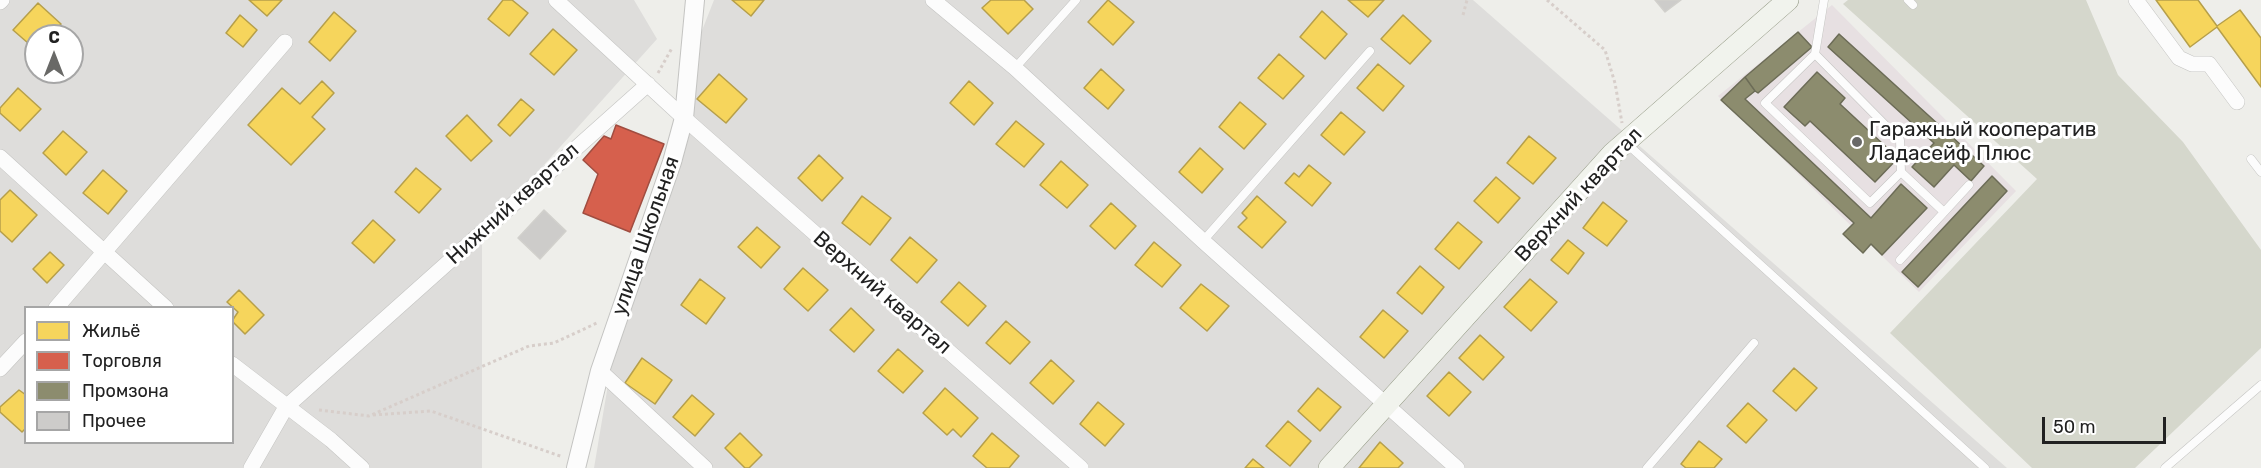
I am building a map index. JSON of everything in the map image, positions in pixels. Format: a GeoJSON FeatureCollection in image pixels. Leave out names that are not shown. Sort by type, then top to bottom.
{"type":"FeatureCollection","features":[{"type":"Feature","properties":{"kind":"main road","name":"Верхний квартал"},"geometry":{"type":"LineString","coordinates":[[1329,468],[1612,154],[1788,0]]}},
{"type":"Feature","properties":{"kind":"street"},"geometry":{"type":"LineString","coordinates":[[556,0],[648,84]]}},
{"type":"Feature","properties":{"kind":"street","name":"улица Школьная"},"geometry":{"type":"LineString","coordinates":[[577,465],[600,371],[672,162],[684,118],[695,0]]}},
{"type":"Feature","properties":{"kind":"street"},"geometry":{"type":"LineString","coordinates":[[933,0],[1015,68],[1203,241],[1457,468]]}},
{"type":"Feature","properties":{"kind":"street"},"geometry":{"type":"LineString","coordinates":[[2136,0],[2179,58],[2193,64],[2209,64],[2237,102]]}},
{"type":"Feature","properties":{"kind":"street"},"geometry":{"type":"LineString","coordinates":[[58,306],[105,254],[285,42]]}},
{"type":"Feature","properties":{"kind":"street","name":"Верхний квартал"},"geometry":{"type":"LineString","coordinates":[[648,84],[1081,468]]}},
{"type":"Feature","properties":{"kind":"street","name":"Нижний квартал"},"geometry":{"type":"LineString","coordinates":[[251,468],[286,407],[648,84]]}},
{"type":"Feature","properties":{"kind":"street"},"geometry":{"type":"LineString","coordinates":[[0,157],[164,306]]}},
{"type":"Feature","properties":{"kind":"street"},"geometry":{"type":"LineString","coordinates":[[0,369],[24,343]]}},
{"type":"Feature","properties":{"kind":"street"},"geometry":{"type":"LineString","coordinates":[[234,366],[331,440],[362,468]]}},
{"type":"Feature","properties":{"kind":"street"},"geometry":{"type":"LineString","coordinates":[[600,371],[705,468]]}},
{"type":"Feature","properties":{"kind":"lane"},"geometry":{"type":"LineString","coordinates":[[1015,68],[1077,0]]}},
{"type":"Feature","properties":{"kind":"lane"},"geometry":{"type":"LineString","coordinates":[[1824,0],[1815,54],[1765,103],[1870,203],[1901,172]]}},
{"type":"Feature","properties":{"kind":"lane"},"geometry":{"type":"LineString","coordinates":[[1203,241],[1370,51]]}},
{"type":"Feature","properties":{"kind":"lane"},"geometry":{"type":"LineString","coordinates":[[1815,54],[1900,140],[1901,172],[1944,212]]}},
{"type":"Feature","properties":{"kind":"lane"},"geometry":{"type":"LineString","coordinates":[[1626,142],[1985,468]]}},
{"type":"Feature","properties":{"kind":"lane"},"geometry":{"type":"LineString","coordinates":[[2252,159],[2261,172]]}},
{"type":"Feature","properties":{"kind":"lane"},"geometry":{"type":"LineString","coordinates":[[1899,260],[1969,185]]}},
{"type":"Feature","properties":{"kind":"lane"},"geometry":{"type":"LineString","coordinates":[[1647,468],[1754,343]]}},
{"type":"Feature","properties":{"kind":"lane"},"geometry":{"type":"LineString","coordinates":[[2165,468],[2261,385]]}},
{"type":"Feature","properties":{"kind":"path"},"geometry":{"type":"LineString","coordinates":[[1463,15],[1467,0]]}},
{"type":"Feature","properties":{"kind":"path"},"geometry":{"type":"LineString","coordinates":[[1547,0],[1605,50],[1615,83],[1626,142]]}},
{"type":"Feature","properties":{"kind":"path"},"geometry":{"type":"LineString","coordinates":[[648,84],[661,70],[675,37]]}},
{"type":"Feature","properties":{"kind":"path"},"geometry":{"type":"LineString","coordinates":[[369,416],[529,346],[554,343],[620,313]]}},
{"type":"Feature","properties":{"kind":"path"},"geometry":{"type":"LineString","coordinates":[[286,407],[369,416],[430,411],[577,465]]}},
{"type":"Feature","properties":{"kind":"shaded area"},"geometry":{"type":"Polygon","coordinates":[[[0,0],[634,0],[657,39],[482,234],[482,468],[0,468],[0,0]]]}},
{"type":"Feature","properties":{"kind":"shaded area"},"geometry":{"type":"Polygon","coordinates":[[[714,0],[1473,0],[2007,468],[594,468],[620,313],[672,162],[681,84],[714,0]]]}},
{"type":"Feature","properties":{"kind":"shaded area"},"geometry":{"type":"Polygon","coordinates":[[[1848,0],[2086,0],[2118,75],[2183,142],[2261,250],[2261,348],[2135,468],[2032,468],[1890,333],[2037,179],[1843,4],[1848,0]]]}},
{"type":"Feature","properties":{"kind":"shaded area","name":"Гаражный кооператив Ладасейф Плюс"},"geometry":{"type":"Polygon","coordinates":[[[1832,5],[2016,191],[1919,292],[1718,96],[1832,5]]]}},
{"type":"Feature","properties":{"kind":"building: Жильё"},"geometry":{"type":"Polygon","coordinates":[[[249,0],[282,0],[267,16],[249,0]]]}},
{"type":"Feature","properties":{"kind":"building: Жильё"},"geometry":{"type":"Polygon","coordinates":[[[503,0],[512,0],[528,13],[509,36],[488,19],[503,0]]]}},
{"type":"Feature","properties":{"kind":"building: Жильё"},"geometry":{"type":"Polygon","coordinates":[[[732,0],[764,0],[751,16],[732,0]]]}},
{"type":"Feature","properties":{"kind":"building: Жильё"},"geometry":{"type":"Polygon","coordinates":[[[991,0],[1024,0],[1033,9],[1008,34],[982,8],[991,0]]]}},
{"type":"Feature","properties":{"kind":"building: Жильё"},"geometry":{"type":"Polygon","coordinates":[[[1108,0],[1134,22],[1113,45],[1088,22],[1108,0]]]}},
{"type":"Feature","properties":{"kind":"building: Жильё"},"geometry":{"type":"Polygon","coordinates":[[[1348,0],[1384,0],[1368,17],[1348,0]]]}},
{"type":"Feature","properties":{"kind":"building: Жильё"},"geometry":{"type":"Polygon","coordinates":[[[2156,0],[2198,0],[2217,26],[2240,10],[2261,38],[2261,87],[2217,27],[2190,47],[2156,0]]]}},
{"type":"Feature","properties":{"kind":"building: Жильё"},"geometry":{"type":"Polygon","coordinates":[[[38,3],[61,24],[24,24],[24,40],[13,30],[38,3]]]}},
{"type":"Feature","properties":{"kind":"building: Жильё"},"geometry":{"type":"Polygon","coordinates":[[[1322,11],[1347,34],[1325,59],[1300,37],[1322,11]]]}},
{"type":"Feature","properties":{"kind":"building: Жильё"},"geometry":{"type":"Polygon","coordinates":[[[334,12],[356,31],[330,61],[309,42],[334,12]]]}},
{"type":"Feature","properties":{"kind":"building: Жильё"},"geometry":{"type":"Polygon","coordinates":[[[240,15],[257,30],[243,47],[226,33],[240,15]]]}},
{"type":"Feature","properties":{"kind":"building: Жильё"},"geometry":{"type":"Polygon","coordinates":[[[1403,15],[1431,41],[1410,64],[1381,39],[1403,15]]]}},
{"type":"Feature","properties":{"kind":"building: Жильё"},"geometry":{"type":"Polygon","coordinates":[[[553,29],[577,50],[554,75],[530,54],[553,29]]]}},
{"type":"Feature","properties":{"kind":"building: Жильё"},"geometry":{"type":"Polygon","coordinates":[[[1279,54],[1304,76],[1283,99],[1258,78],[1279,54]]]}},
{"type":"Feature","properties":{"kind":"building: Жильё"},"geometry":{"type":"Polygon","coordinates":[[[1378,64],[1404,86],[1383,111],[1357,88],[1378,64]]]}},
{"type":"Feature","properties":{"kind":"building: Жильё"},"geometry":{"type":"Polygon","coordinates":[[[1101,69],[1124,90],[1108,109],[1084,88],[1101,69]]]}},
{"type":"Feature","properties":{"kind":"building: Жильё"},"geometry":{"type":"Polygon","coordinates":[[[719,74],[747,99],[726,123],[697,99],[719,74]]]}},
{"type":"Feature","properties":{"kind":"building: Жильё"},"geometry":{"type":"Polygon","coordinates":[[[322,81],[334,93],[312,117],[325,129],[291,165],[248,125],[282,88],[300,104],[322,81]]]}},
{"type":"Feature","properties":{"kind":"building: Жильё"},"geometry":{"type":"Polygon","coordinates":[[[969,81],[993,103],[974,125],[950,103],[969,81]]]}},
{"type":"Feature","properties":{"kind":"building: Жильё"},"geometry":{"type":"Polygon","coordinates":[[[18,88],[41,109],[20,131],[0,113],[0,108],[18,88]]]}},
{"type":"Feature","properties":{"kind":"building: Жильё"},"geometry":{"type":"Polygon","coordinates":[[[521,99],[534,110],[510,136],[498,125],[521,99]]]}},
{"type":"Feature","properties":{"kind":"building: Жильё"},"geometry":{"type":"Polygon","coordinates":[[[1240,102],[1266,124],[1244,149],[1219,127],[1240,102]]]}},
{"type":"Feature","properties":{"kind":"building: Жильё"},"geometry":{"type":"Polygon","coordinates":[[[1341,112],[1365,132],[1344,155],[1321,135],[1341,112]]]}},
{"type":"Feature","properties":{"kind":"building: Жильё"},"geometry":{"type":"Polygon","coordinates":[[[467,115],[492,141],[471,161],[446,136],[467,115]]]}},
{"type":"Feature","properties":{"kind":"building: Жильё"},"geometry":{"type":"Polygon","coordinates":[[[1016,121],[1044,144],[1024,167],[996,144],[1016,121]]]}},
{"type":"Feature","properties":{"kind":"building: Жильё"},"geometry":{"type":"Polygon","coordinates":[[[63,131],[87,152],[66,175],[43,153],[63,131]]]}},
{"type":"Feature","properties":{"kind":"building: Жильё"},"geometry":{"type":"Polygon","coordinates":[[[1529,136],[1556,158],[1533,184],[1507,163],[1529,136]]]}},
{"type":"Feature","properties":{"kind":"building: Жильё"},"geometry":{"type":"Polygon","coordinates":[[[1200,148],[1223,169],[1202,193],[1179,172],[1200,148]]]}},
{"type":"Feature","properties":{"kind":"building: Жильё"},"geometry":{"type":"Polygon","coordinates":[[[819,155],[843,178],[822,201],[798,178],[819,155]]]}},
{"type":"Feature","properties":{"kind":"building: Жильё"},"geometry":{"type":"Polygon","coordinates":[[[1061,161],[1088,185],[1067,208],[1040,185],[1061,161]]]}},
{"type":"Feature","properties":{"kind":"building: Жильё"},"geometry":{"type":"Polygon","coordinates":[[[1309,165],[1331,183],[1312,206],[1285,183],[1294,173],[1299,177],[1309,165]]]}},
{"type":"Feature","properties":{"kind":"building: Жильё"},"geometry":{"type":"Polygon","coordinates":[[[416,168],[441,189],[419,213],[395,192],[416,168]]]}},
{"type":"Feature","properties":{"kind":"building: Жильё"},"geometry":{"type":"Polygon","coordinates":[[[103,170],[127,191],[108,214],[83,193],[103,170]]]}},
{"type":"Feature","properties":{"kind":"building: Жильё"},"geometry":{"type":"Polygon","coordinates":[[[1496,177],[1520,198],[1498,223],[1474,201],[1496,177]]]}},
{"type":"Feature","properties":{"kind":"building: Жильё"},"geometry":{"type":"Polygon","coordinates":[[[10,190],[37,215],[12,242],[0,231],[0,200],[10,190]]]}},
{"type":"Feature","properties":{"kind":"building: Жильё"},"geometry":{"type":"Polygon","coordinates":[[[862,196],[891,218],[870,245],[842,223],[862,196]]]}},
{"type":"Feature","properties":{"kind":"building: Жильё"},"geometry":{"type":"Polygon","coordinates":[[[1257,196],[1286,222],[1262,248],[1238,227],[1247,218],[1242,213],[1257,196]]]}},
{"type":"Feature","properties":{"kind":"building: Жильё"},"geometry":{"type":"Polygon","coordinates":[[[1603,202],[1627,221],[1607,246],[1583,228],[1603,202]]]}},
{"type":"Feature","properties":{"kind":"building: Жильё"},"geometry":{"type":"Polygon","coordinates":[[[1111,203],[1136,226],[1115,249],[1090,226],[1111,203]]]}},
{"type":"Feature","properties":{"kind":"building: Жильё"},"geometry":{"type":"Polygon","coordinates":[[[373,220],[395,240],[374,263],[352,243],[373,220]]]}},
{"type":"Feature","properties":{"kind":"building: Жильё"},"geometry":{"type":"Polygon","coordinates":[[[1458,222],[1482,242],[1459,269],[1435,249],[1458,222]]]}},
{"type":"Feature","properties":{"kind":"building: Жильё"},"geometry":{"type":"Polygon","coordinates":[[[757,227],[780,247],[761,268],[738,247],[757,227]]]}},
{"type":"Feature","properties":{"kind":"building: Жильё"},"geometry":{"type":"Polygon","coordinates":[[[910,237],[937,260],[917,283],[891,260],[910,237]]]}},
{"type":"Feature","properties":{"kind":"building: Жильё"},"geometry":{"type":"Polygon","coordinates":[[[1568,240],[1584,253],[1568,274],[1551,260],[1568,240]]]}},
{"type":"Feature","properties":{"kind":"building: Жильё"},"geometry":{"type":"Polygon","coordinates":[[[1154,242],[1181,265],[1162,287],[1135,265],[1154,242]]]}},
{"type":"Feature","properties":{"kind":"building: Жильё"},"geometry":{"type":"Polygon","coordinates":[[[50,252],[64,265],[47,283],[33,269],[50,252]]]}},
{"type":"Feature","properties":{"kind":"building: Жильё"},"geometry":{"type":"Polygon","coordinates":[[[1420,266],[1444,287],[1422,314],[1397,293],[1420,266]]]}},
{"type":"Feature","properties":{"kind":"building: Жильё"},"geometry":{"type":"Polygon","coordinates":[[[803,268],[828,290],[808,311],[784,289],[803,268]]]}},
{"type":"Feature","properties":{"kind":"building: Жильё"},"geometry":{"type":"Polygon","coordinates":[[[700,279],[725,298],[706,324],[681,305],[700,279]]]}},
{"type":"Feature","properties":{"kind":"building: Жильё"},"geometry":{"type":"Polygon","coordinates":[[[1530,279],[1557,302],[1531,331],[1504,307],[1530,279]]]}},
{"type":"Feature","properties":{"kind":"building: Жильё"},"geometry":{"type":"Polygon","coordinates":[[[959,282],[986,306],[968,326],[941,302],[959,282]]]}},
{"type":"Feature","properties":{"kind":"building: Жильё"},"geometry":{"type":"Polygon","coordinates":[[[1201,284],[1229,306],[1207,331],[1180,308],[1201,284]]]}},
{"type":"Feature","properties":{"kind":"building: Жильё"},"geometry":{"type":"Polygon","coordinates":[[[239,290],[264,315],[245,334],[234,323],[238,312],[227,302],[239,290]]]}},
{"type":"Feature","properties":{"kind":"building: Жильё"},"geometry":{"type":"Polygon","coordinates":[[[851,308],[874,330],[854,352],[830,330],[851,308]]]}},
{"type":"Feature","properties":{"kind":"building: Жильё"},"geometry":{"type":"Polygon","coordinates":[[[1383,310],[1408,331],[1384,358],[1360,337],[1383,310]]]}},
{"type":"Feature","properties":{"kind":"building: Жильё"},"geometry":{"type":"Polygon","coordinates":[[[1006,321],[1030,342],[1010,364],[986,343],[1006,321]]]}},
{"type":"Feature","properties":{"kind":"building: Жильё"},"geometry":{"type":"Polygon","coordinates":[[[1480,335],[1504,357],[1483,380],[1459,358],[1480,335]]]}},
{"type":"Feature","properties":{"kind":"building: Жильё"},"geometry":{"type":"Polygon","coordinates":[[[898,349],[923,371],[903,393],[878,371],[898,349]]]}},
{"type":"Feature","properties":{"kind":"building: Жильё"},"geometry":{"type":"Polygon","coordinates":[[[642,358],[672,380],[655,404],[625,383],[642,358]]]}},
{"type":"Feature","properties":{"kind":"building: Жильё"},"geometry":{"type":"Polygon","coordinates":[[[1051,360],[1074,381],[1053,404],[1030,383],[1051,360]]]}},
{"type":"Feature","properties":{"kind":"building: Жильё"},"geometry":{"type":"Polygon","coordinates":[[[1794,368],[1817,388],[1796,411],[1773,391],[1794,368]]]}},
{"type":"Feature","properties":{"kind":"building: Жильё"},"geometry":{"type":"Polygon","coordinates":[[[1449,372],[1471,392],[1449,416],[1427,396],[1449,372]]]}},
{"type":"Feature","properties":{"kind":"building: Жильё"},"geometry":{"type":"Polygon","coordinates":[[[945,388],[978,418],[961,437],[953,429],[947,435],[923,413],[945,388]]]}},
{"type":"Feature","properties":{"kind":"building: Жильё"},"geometry":{"type":"Polygon","coordinates":[[[1318,388],[1341,407],[1320,431],[1298,411],[1318,388]]]}},
{"type":"Feature","properties":{"kind":"building: Жильё"},"geometry":{"type":"Polygon","coordinates":[[[19,390],[24,394],[24,430],[22,432],[0,412],[0,407],[19,390]]]}},
{"type":"Feature","properties":{"kind":"building: Жильё"},"geometry":{"type":"Polygon","coordinates":[[[692,395],[714,414],[695,436],[673,417],[692,395]]]}},
{"type":"Feature","properties":{"kind":"building: Жильё"},"geometry":{"type":"Polygon","coordinates":[[[1098,402],[1124,424],[1105,446],[1080,424],[1098,402]]]}},
{"type":"Feature","properties":{"kind":"building: Жильё"},"geometry":{"type":"Polygon","coordinates":[[[1748,403],[1767,420],[1746,443],[1727,426],[1748,403]]]}},
{"type":"Feature","properties":{"kind":"building: Жильё"},"geometry":{"type":"Polygon","coordinates":[[[1288,421],[1311,441],[1290,466],[1266,446],[1288,421]]]}},
{"type":"Feature","properties":{"kind":"building: Жильё"},"geometry":{"type":"Polygon","coordinates":[[[740,433],[762,455],[749,468],[745,468],[725,448],[740,433]]]}},
{"type":"Feature","properties":{"kind":"building: Жильё"},"geometry":{"type":"Polygon","coordinates":[[[992,433],[1019,456],[1009,468],[987,468],[973,456],[992,433]]]}},
{"type":"Feature","properties":{"kind":"building: Жильё"},"geometry":{"type":"Polygon","coordinates":[[[1699,441],[1722,459],[1714,468],[1686,468],[1681,464],[1699,441]]]}},
{"type":"Feature","properties":{"kind":"building: Жильё"},"geometry":{"type":"Polygon","coordinates":[[[1380,442],[1403,463],[1398,468],[1359,468],[1380,442]]]}},
{"type":"Feature","properties":{"kind":"building: Жильё"},"geometry":{"type":"Polygon","coordinates":[[[1253,459],[1264,468],[1245,468],[1253,459]]]}},
{"type":"Feature","properties":{"kind":"building: Торговля"},"geometry":{"type":"Polygon","coordinates":[[[616,125],[664,144],[630,232],[583,213],[598,174],[583,160],[604,136],[611,139],[616,125]]]}},
{"type":"Feature","properties":{"kind":"building: Промзона"},"geometry":{"type":"Polygon","coordinates":[[[1798,32],[1812,47],[1758,93],[1755,91],[1745,77],[1798,32]]]}},
{"type":"Feature","properties":{"kind":"building: Промзона"},"geometry":{"type":"Polygon","coordinates":[[[1839,34],[1984,166],[1971,181],[1954,165],[1934,187],[1912,167],[1934,143],[1828,47],[1839,34]]]}},
{"type":"Feature","properties":{"kind":"building: Промзона","name":"Гаражный кооператив Ладасейф Плюс"},"geometry":{"type":"Polygon","coordinates":[[[1817,72],[1845,98],[1840,104],[1898,158],[1875,182],[1810,121],[1805,126],[1784,107],[1817,72]]]}},
{"type":"Feature","properties":{"kind":"building: Промзона"},"geometry":{"type":"Polygon","coordinates":[[[1745,77],[1755,91],[1745,99],[1871,218],[1901,184],[1927,208],[1882,255],[1871,244],[1863,253],[1843,234],[1854,223],[1721,100],[1745,77]]]}},
{"type":"Feature","properties":{"kind":"building: Промзона"},"geometry":{"type":"Polygon","coordinates":[[[1992,176],[2007,191],[1918,287],[1902,272],[1992,176]]]}},
{"type":"Feature","properties":{"kind":"building: Прочее"},"geometry":{"type":"Polygon","coordinates":[[[1655,0],[1681,0],[1665,12],[1655,0]]]}},
{"type":"Feature","properties":{"kind":"building: Прочее"},"geometry":{"type":"Polygon","coordinates":[[[544,210],[566,231],[540,259],[518,238],[544,210]]]}},
{"type":"Feature","properties":{"kind":"place","name":"Гаражный кооператив Ладасейф Плюс"},"geometry":{"type":"Point","coordinates":[1857,142]}}]}
